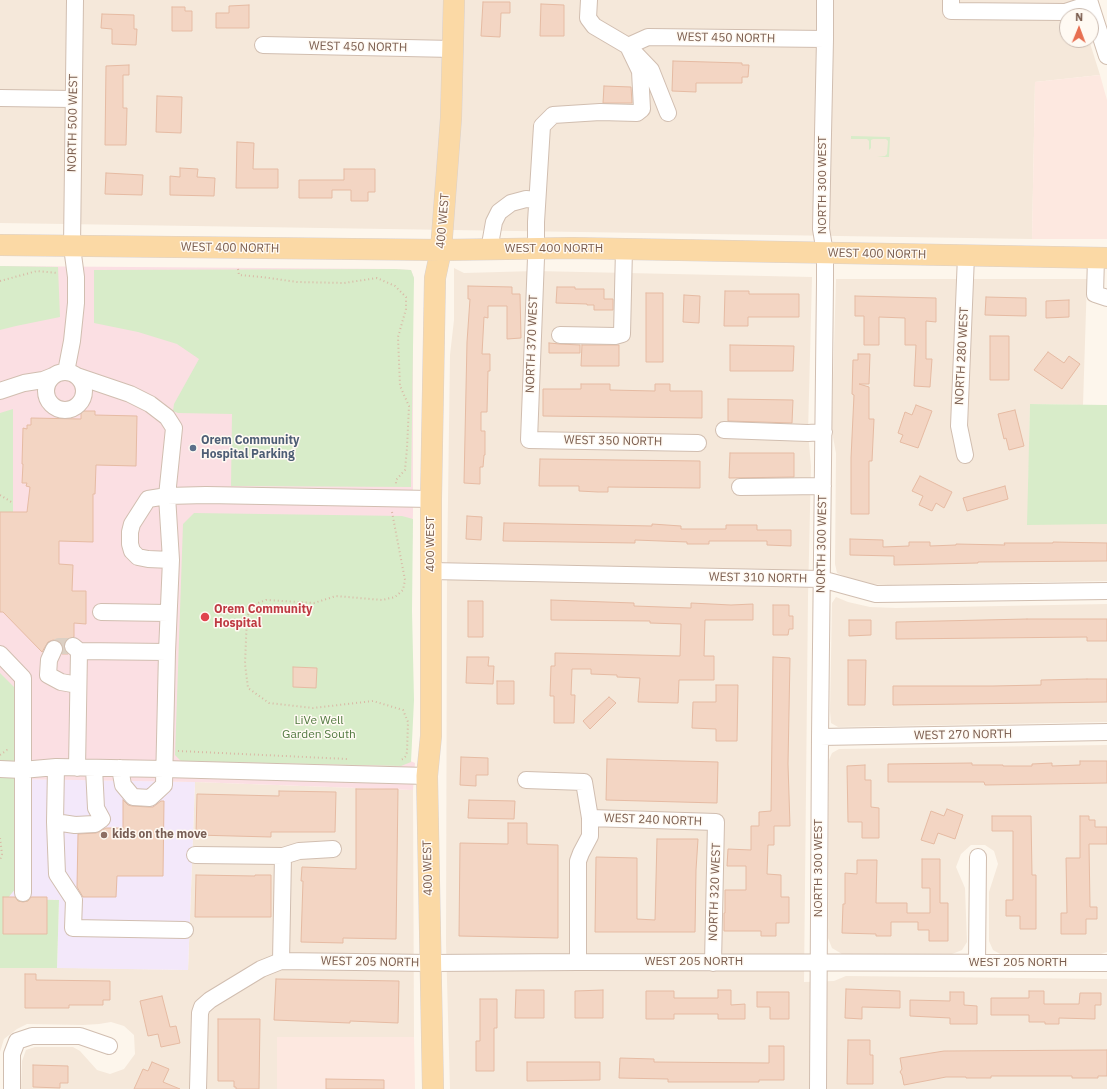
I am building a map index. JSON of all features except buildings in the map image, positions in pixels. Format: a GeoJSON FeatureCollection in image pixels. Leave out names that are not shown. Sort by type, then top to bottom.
{"type":"FeatureCollection","features":[{"type":"Feature","properties":{"kind":"main road","name":"400 WEST"},"geometry":{"type":"LineString","coordinates":[[433,1089],[427,776],[431,736],[431,499],[435,278],[441,250],[451,118],[454,0]]}},
{"type":"Feature","properties":{"kind":"main road","name":"WEST 400 NORTH"},"geometry":{"type":"LineString","coordinates":[[0,245],[441,250],[536,248],[624,249],[1102,258]]}},
{"type":"Feature","properties":{"kind":"street","name":"NORTH 500 WEST"},"geometry":{"type":"LineString","coordinates":[[65,375],[72,341],[76,303],[76,277],[72,246],[75,0]]}},
{"type":"Feature","properties":{"kind":"street"},"geometry":{"type":"LineString","coordinates":[[589,0],[588,18],[594,26],[628,46],[651,70],[668,113]]}},
{"type":"Feature","properties":{"kind":"street","name":"NORTH 300 WEST"},"geometry":{"type":"LineString","coordinates":[[818,1089],[821,579],[825,253],[821,229],[825,0]]}},
{"type":"Feature","properties":{"kind":"street"},"geometry":{"type":"LineString","coordinates":[[952,0],[951,11],[1065,12],[1089,2],[1107,56]]}},
{"type":"Feature","properties":{"kind":"street","name":"WEST 450 NORTH"},"geometry":{"type":"LineString","coordinates":[[628,46],[648,37],[825,39]]}},
{"type":"Feature","properties":{"kind":"street","name":"WEST 450 NORTH"},"geometry":{"type":"LineString","coordinates":[[263,45],[453,49]]}},
{"type":"Feature","properties":{"kind":"street","name":"NORTH 370 WEST"},"geometry":{"type":"LineString","coordinates":[[528,440],[537,200],[542,126],[553,115],[600,112],[637,113],[642,109],[640,71],[628,46]]}},
{"type":"Feature","properties":{"kind":"street"},"geometry":{"type":"LineString","coordinates":[[0,98],[73,99]]}},
{"type":"Feature","properties":{"kind":"street"},"geometry":{"type":"LineString","coordinates":[[489,250],[494,222],[499,212],[511,203],[526,199],[537,200]]}},
{"type":"Feature","properties":{"kind":"street"},"geometry":{"type":"LineString","coordinates":[[560,336],[615,336],[622,334],[624,249]]}},
{"type":"Feature","properties":{"kind":"street","name":"NORTH 280 WEST"},"geometry":{"type":"LineString","coordinates":[[965,455],[958,426],[966,256]]}},
{"type":"Feature","properties":{"kind":"street"},"geometry":{"type":"LineString","coordinates":[[1102,258],[1095,294],[1107,298]]}},
{"type":"Feature","properties":{"kind":"street"},"geometry":{"type":"LineString","coordinates":[[0,391],[24,383],[65,375],[130,394],[150,404],[167,418],[174,428],[167,496],[171,560],[168,613],[164,785],[150,798],[133,796],[123,785],[120,768]]}},
{"type":"Feature","properties":{"kind":"street"},"geometry":{"type":"LineString","coordinates":[[724,430],[808,433],[824,432]]}},
{"type":"Feature","properties":{"kind":"street","name":"WEST 350 NORTH"},"geometry":{"type":"LineString","coordinates":[[528,440],[698,443]]}},
{"type":"Feature","properties":{"kind":"street"},"geometry":{"type":"LineString","coordinates":[[740,487],[823,486]]}},
{"type":"Feature","properties":{"kind":"street"},"geometry":{"type":"LineString","coordinates":[[171,560],[138,557],[132,550],[130,544],[130,532],[132,524],[148,499],[167,496],[206,495],[431,499]]}},
{"type":"Feature","properties":{"kind":"street","name":"WEST 310 NORTH"},"geometry":{"type":"LineString","coordinates":[[431,571],[821,579],[876,594],[1107,591]]}},
{"type":"Feature","properties":{"kind":"street"},"geometry":{"type":"LineString","coordinates":[[101,612],[168,613]]}},
{"type":"Feature","properties":{"kind":"street"},"geometry":{"type":"LineString","coordinates":[[77,768],[78,684],[76,648],[167,652]]}},
{"type":"Feature","properties":{"kind":"street"},"geometry":{"type":"LineString","coordinates":[[54,649],[49,660],[48,674],[61,682],[78,684]]}},
{"type":"Feature","properties":{"kind":"street"},"geometry":{"type":"LineString","coordinates":[[0,654],[22,678],[23,893]]}},
{"type":"Feature","properties":{"kind":"street","name":"WEST 270 NORTH"},"geometry":{"type":"LineString","coordinates":[[820,737],[1107,732]]}},
{"type":"Feature","properties":{"kind":"street"},"geometry":{"type":"LineString","coordinates":[[0,769],[22,770],[56,767],[120,768],[427,776]]}},
{"type":"Feature","properties":{"kind":"street"},"geometry":{"type":"LineString","coordinates":[[56,767],[55,822],[57,874],[74,900],[73,928],[185,930]]}},
{"type":"Feature","properties":{"kind":"street"},"geometry":{"type":"LineString","coordinates":[[55,822],[95,824],[102,819],[96,808],[94,768]]}},
{"type":"Feature","properties":{"kind":"street"},"geometry":{"type":"LineString","coordinates":[[526,780],[584,782],[590,818],[590,836],[578,861],[578,962]]}},
{"type":"Feature","properties":{"kind":"street","name":"WEST 240 NORTH"},"geometry":{"type":"LineString","coordinates":[[590,818],[716,822]]}},
{"type":"Feature","properties":{"kind":"street","name":"NORTH 320 WEST"},"geometry":{"type":"LineString","coordinates":[[713,963],[716,822]]}},
{"type":"Feature","properties":{"kind":"street"},"geometry":{"type":"LineString","coordinates":[[195,855],[283,856],[298,851],[333,849]]}},
{"type":"Feature","properties":{"kind":"street"},"geometry":{"type":"LineString","coordinates":[[198,1089],[200,1014],[202,1006],[261,969],[281,961],[283,856]]}},
{"type":"Feature","properties":{"kind":"street"},"geometry":{"type":"LineString","coordinates":[[977,963],[978,857]]}},
{"type":"Feature","properties":{"kind":"street","name":"WEST 205 NORTH"},"geometry":{"type":"LineString","coordinates":[[281,961],[430,963],[1107,963]]}},
{"type":"Feature","properties":{"kind":"street"},"geometry":{"type":"LineString","coordinates":[[12,1089],[12,1054],[17,1041],[32,1036],[80,1036],[109,1046]]}},
{"type":"Feature","properties":{"kind":"path"},"geometry":{"type":"LineString","coordinates":[[238,269],[239,275],[297,282],[344,283],[377,278],[395,286],[406,297],[406,309],[398,337],[400,386],[409,406],[407,448],[405,470],[396,480],[396,486]]}},
{"type":"Feature","properties":{"kind":"path"},"geometry":{"type":"LineString","coordinates":[[0,282],[37,271],[58,273]]}},
{"type":"Feature","properties":{"kind":"path"},"geometry":{"type":"LineString","coordinates":[[0,495],[13,503]]}},
{"type":"Feature","properties":{"kind":"path"},"geometry":{"type":"LineString","coordinates":[[394,516],[404,580],[403,590],[395,597],[382,600],[336,596],[314,604],[266,600],[258,603],[247,616],[245,664],[248,688],[269,704],[314,708],[373,701],[403,710],[408,722],[407,752],[406,756],[398,761]]}},
{"type":"Feature","properties":{"kind":"path"},"geometry":{"type":"LineString","coordinates":[[0,754],[7,750],[15,750]]}},
{"type":"Feature","properties":{"kind":"path"},"geometry":{"type":"LineString","coordinates":[[178,751],[350,759]]}},
{"type":"Feature","properties":{"kind":"path"},"geometry":{"type":"LineString","coordinates":[[0,838],[2,854],[0,860]]}},
{"type":"Feature","properties":{"kind":"shaded area"},"geometry":{"type":"Polygon","coordinates":[[[0,0],[1077,0],[1080,8],[1059,8],[1059,48],[1092,48],[1100,75],[1035,82],[1032,239],[0,223],[0,0]]]}},
{"type":"Feature","properties":{"kind":"shaded area"},"geometry":{"type":"Polygon","coordinates":[[[1100,75],[1107,100],[1107,239],[1032,239],[1035,82],[1100,75]]]}},
{"type":"Feature","properties":{"kind":"shaded area","name":"Orem Community Hospital"},"geometry":{"type":"Polygon","coordinates":[[[0,266],[394,269],[411,270],[414,278],[413,512],[408,722],[408,760],[415,763],[413,790],[195,782],[17,779],[16,888],[7,899],[59,900],[18,967],[13,968],[0,968],[0,266]]]}},
{"type":"Feature","properties":{"kind":"shaded area"},"geometry":{"type":"Polygon","coordinates":[[[454,268],[464,273],[535,271],[812,277],[808,433],[811,466],[808,597],[804,982],[834,981],[846,976],[1107,979],[1107,1089],[450,1089],[446,944],[447,571],[450,355],[454,320],[454,268]]]}},
{"type":"Feature","properties":{"kind":"shaded area"},"geometry":{"type":"Polygon","coordinates":[[[836,279],[1087,279],[1083,405],[1030,404],[1028,524],[1107,524],[1107,581],[888,585],[869,584],[837,573],[835,564],[836,453],[832,432],[836,279]]]}},
{"type":"Feature","properties":{"kind":"shaded area"},"geometry":{"type":"Polygon","coordinates":[[[836,597],[848,602],[870,607],[896,608],[1107,604],[1107,722],[838,727],[831,723],[830,711],[832,603],[836,597]]]}},
{"type":"Feature","properties":{"kind":"shaded area"},"geometry":{"type":"Polygon","coordinates":[[[1107,745],[1107,952],[1101,954],[1002,955],[993,950],[989,941],[989,892],[998,864],[994,851],[985,845],[971,845],[961,854],[956,867],[965,888],[967,942],[962,950],[952,954],[842,954],[832,948],[828,938],[829,760],[832,753],[839,749],[1107,745]]]}},
{"type":"Feature","properties":{"kind":"shaded area","name":"kids on the move"},"geometry":{"type":"Polygon","coordinates":[[[17,779],[195,782],[188,970],[57,968],[59,900],[7,899],[17,779]]]}},
{"type":"Feature","properties":{"kind":"shaded area"},"geometry":{"type":"Polygon","coordinates":[[[195,782],[413,790],[414,1037],[277,1037],[277,1089],[21,1089],[22,1061],[26,1050],[35,1047],[73,1047],[80,1051],[97,1070],[110,1074],[124,1069],[135,1054],[134,1035],[124,1026],[111,1022],[83,1025],[27,1024],[17,1029],[4,1039],[0,1052],[0,968],[188,970],[195,782]]]}},
{"type":"Feature","properties":{"kind":"shaded area"},"geometry":{"type":"Polygon","coordinates":[[[277,1037],[414,1037],[415,1089],[277,1089],[277,1037]]]}},
{"type":"Feature","properties":{"kind":"green space"},"geometry":{"type":"Polygon","coordinates":[[[851,136],[890,137],[889,157],[877,157],[885,156],[887,154],[888,141],[886,139],[871,140],[871,148],[869,150],[869,141],[867,139],[851,139],[851,136]]]}},
{"type":"Feature","properties":{"kind":"green space"},"geometry":{"type":"Polygon","coordinates":[[[0,266],[58,267],[60,317],[0,330],[0,266]]]}},
{"type":"Feature","properties":{"kind":"green space"},"geometry":{"type":"Polygon","coordinates":[[[94,270],[411,270],[414,278],[411,487],[231,486],[232,414],[178,413],[173,411],[174,404],[199,359],[177,344],[138,332],[94,323],[94,270]]]}},
{"type":"Feature","properties":{"kind":"green space"},"geometry":{"type":"Polygon","coordinates":[[[1030,404],[1107,405],[1107,524],[1027,525],[1030,404]]]}},
{"type":"Feature","properties":{"kind":"green space"},"geometry":{"type":"Polygon","coordinates":[[[13,409],[13,512],[0,512],[0,413],[13,409]]]}},
{"type":"Feature","properties":{"kind":"green space","name":"LiVe Well Garden South"},"geometry":{"type":"Polygon","coordinates":[[[194,513],[402,516],[413,519],[412,611],[414,700],[411,762],[401,766],[181,761],[175,755],[183,524],[194,513]]]}},
{"type":"Feature","properties":{"kind":"green space"},"geometry":{"type":"Polygon","coordinates":[[[0,673],[18,691],[16,888],[7,899],[59,900],[57,968],[0,968],[0,673]]]}},
{"type":"Feature","properties":{"kind":"tunnel"},"geometry":{"type":"LineString","coordinates":[[54,649],[59,646],[73,646]]}},
{"type":"Feature","properties":{"kind":"place","name":"Orem Community Hospital Parking"},"geometry":{"type":"Point","coordinates":[193,448]}},
{"type":"Feature","properties":{"kind":"place","name":"Orem Community Hospital"},"geometry":{"type":"Point","coordinates":[205,617]}},
{"type":"Feature","properties":{"kind":"place","name":"kids on the move"},"geometry":{"type":"Point","coordinates":[104,835]}}]}
